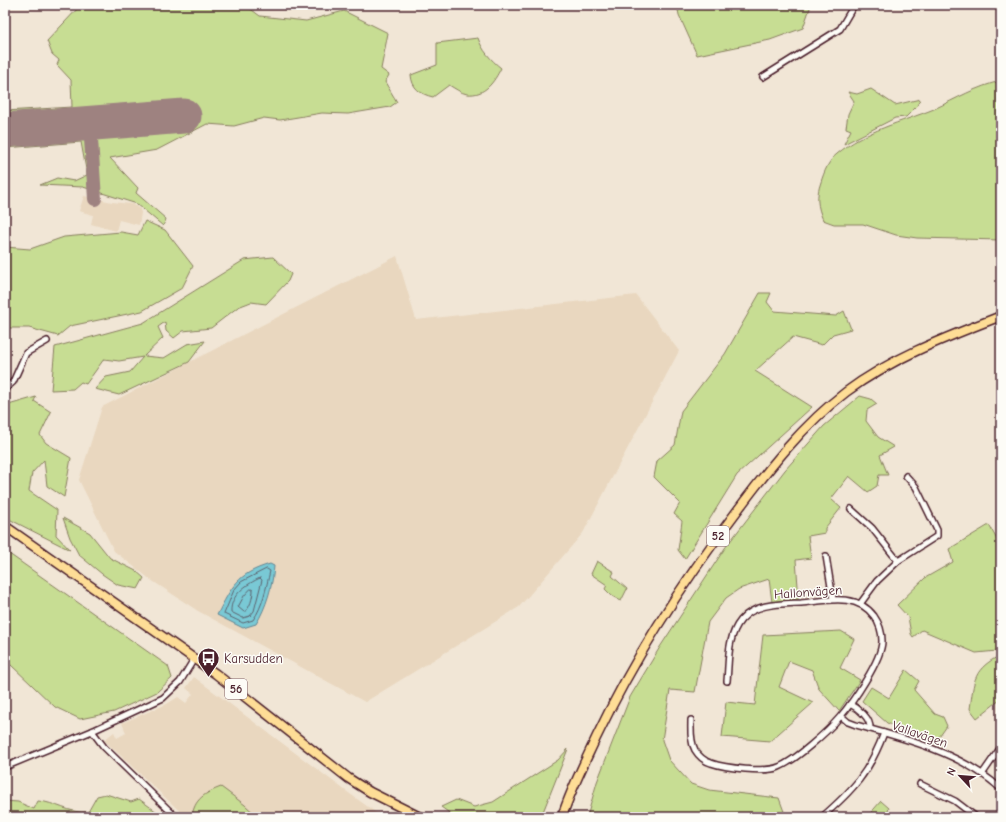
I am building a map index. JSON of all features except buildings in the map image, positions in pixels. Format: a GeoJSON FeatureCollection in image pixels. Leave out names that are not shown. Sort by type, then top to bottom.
{"type":"FeatureCollection","features":[{"type":"Feature","properties":{"kind":"highway","name":"52"},"geometry":{"type":"LineString","coordinates":[[986,322],[1001,310]]}},
{"type":"Feature","properties":{"kind":"highway","name":"52"},"geometry":{"type":"LineString","coordinates":[[562,817],[572,789],[611,706],[663,618],[713,543],[782,453],[829,406],[883,368],[919,349],[1001,316]]}},
{"type":"Feature","properties":{"kind":"highway","name":"56"},"geometry":{"type":"LineString","coordinates":[[5,526],[264,710],[348,778],[375,795],[420,817]]}},
{"type":"Feature","properties":{"kind":"highway","name":"52"},"geometry":{"type":"LineString","coordinates":[[558,817],[567,796],[572,789]]}},
{"type":"Feature","properties":{"kind":"street"},"geometry":{"type":"LineString","coordinates":[[763,77],[840,29],[854,5]]}},
{"type":"Feature","properties":{"kind":"street"},"geometry":{"type":"LineString","coordinates":[[5,389],[13,382],[26,353],[47,341]]}},
{"type":"Feature","properties":{"kind":"street"},"geometry":{"type":"LineString","coordinates":[[860,604],[877,581],[898,561],[936,537],[937,530],[916,487],[906,476]]}},
{"type":"Feature","properties":{"kind":"street"},"geometry":{"type":"LineString","coordinates":[[851,509],[872,528],[898,561]]}},
{"type":"Feature","properties":{"kind":"street"},"geometry":{"type":"LineString","coordinates":[[826,556],[833,599]]}},
{"type":"Feature","properties":{"kind":"street","name":"Hallonvägen"},"geometry":{"type":"LineString","coordinates":[[691,720],[692,742],[695,750],[706,760],[719,764],[766,770],[780,767],[793,759],[842,716],[878,658],[882,642],[880,628],[876,620],[860,604],[851,600],[833,599],[769,606],[748,614],[737,626],[731,639],[727,681]]}},
{"type":"Feature","properties":{"kind":"street"},"geometry":{"type":"LineString","coordinates":[[5,767],[92,731],[163,698],[180,682],[194,659]]}},
{"type":"Feature","properties":{"kind":"street"},"geometry":{"type":"LineString","coordinates":[[850,704],[856,706],[861,712],[869,722],[870,729]]}},
{"type":"Feature","properties":{"kind":"street","name":"Vallavägen"},"geometry":{"type":"LineString","coordinates":[[842,716],[848,722],[951,757],[983,773],[1001,789]]}},
{"type":"Feature","properties":{"kind":"street"},"geometry":{"type":"LineString","coordinates":[[92,731],[104,747],[176,817]]}},
{"type":"Feature","properties":{"kind":"street"},"geometry":{"type":"LineString","coordinates":[[822,817],[844,797],[861,778],[873,760],[884,734]]}},
{"type":"Feature","properties":{"kind":"street"},"geometry":{"type":"LineString","coordinates":[[983,773],[1001,747]]}},
{"type":"Feature","properties":{"kind":"street"},"geometry":{"type":"LineString","coordinates":[[920,784],[955,801],[976,817]]}},
{"type":"Feature","properties":{"kind":"shaded area"},"geometry":{"type":"Polygon","coordinates":[[[84,196],[112,202],[132,204],[140,209],[141,213],[139,225],[119,220],[116,231],[91,224],[93,215],[79,211],[84,196]]]}},
{"type":"Feature","properties":{"kind":"shaded area"},"geometry":{"type":"Polygon","coordinates":[[[397,256],[416,320],[636,295],[679,351],[583,533],[519,607],[365,702],[198,611],[151,580],[114,551],[79,480],[102,407],[397,256]]]}},
{"type":"Feature","properties":{"kind":"shaded area"},"geometry":{"type":"Polygon","coordinates":[[[194,677],[382,817],[186,817],[104,740],[114,732],[117,738],[126,733],[122,723],[167,704],[178,697],[186,703],[193,694],[186,688],[194,677]]]}},
{"type":"Feature","properties":{"kind":"green space"},"geometry":{"type":"Polygon","coordinates":[[[249,5],[248,7],[260,16],[306,21],[344,11],[388,33],[381,69],[389,75],[385,82],[397,102],[390,107],[348,114],[322,113],[280,120],[264,118],[234,126],[207,124],[157,150],[110,158],[138,188],[136,193],[166,219],[163,226],[137,204],[83,187],[40,185],[57,178],[74,181],[87,175],[81,142],[5,148],[5,111],[72,107],[71,80],[57,65],[59,60],[52,54],[47,41],[80,6],[249,5]]]}},
{"type":"Feature","properties":{"kind":"green space"},"geometry":{"type":"Polygon","coordinates":[[[677,5],[811,5],[803,28],[770,40],[697,55],[679,15],[677,5]]]}},
{"type":"Feature","properties":{"kind":"green space"},"geometry":{"type":"Polygon","coordinates":[[[478,38],[487,54],[501,68],[488,87],[479,93],[467,94],[460,92],[449,85],[433,97],[424,94],[415,87],[411,75],[437,65],[437,43],[478,38]]]}},
{"type":"Feature","properties":{"kind":"green space"},"geometry":{"type":"Polygon","coordinates":[[[1001,81],[1001,240],[917,238],[896,235],[863,224],[834,224],[823,220],[818,206],[818,192],[827,166],[837,154],[859,139],[871,133],[934,109],[975,89],[1001,81]]]}},
{"type":"Feature","properties":{"kind":"green space"},"geometry":{"type":"Polygon","coordinates":[[[871,89],[895,105],[920,99],[917,106],[906,117],[895,118],[844,144],[851,130],[846,128],[848,114],[854,101],[848,92],[857,94],[871,89]]]}},
{"type":"Feature","properties":{"kind":"green space"},"geometry":{"type":"Polygon","coordinates":[[[145,221],[165,230],[193,266],[182,288],[142,311],[70,326],[58,336],[29,328],[5,328],[5,247],[30,249],[64,237],[121,232],[138,235],[145,221]]]}},
{"type":"Feature","properties":{"kind":"green space"},"geometry":{"type":"Polygon","coordinates":[[[273,257],[291,274],[288,281],[266,304],[251,302],[238,307],[211,328],[183,331],[174,338],[166,331],[165,322],[158,327],[163,338],[144,356],[164,358],[187,344],[205,341],[189,362],[119,395],[95,389],[106,377],[130,372],[143,357],[119,361],[104,359],[86,384],[81,382],[73,389],[51,390],[55,347],[143,323],[244,260],[273,257]]]}},
{"type":"Feature","properties":{"kind":"green space"},"geometry":{"type":"Polygon","coordinates":[[[760,293],[771,293],[767,302],[774,311],[836,316],[844,311],[851,329],[833,334],[822,345],[793,337],[755,371],[812,407],[737,475],[685,559],[678,550],[682,521],[674,514],[680,503],[654,477],[657,461],[675,445],[681,411],[725,354],[760,293]]]}},
{"type":"Feature","properties":{"kind":"green space"},"geometry":{"type":"Polygon","coordinates":[[[860,396],[871,399],[877,404],[867,410],[866,421],[878,437],[894,447],[880,455],[888,475],[879,475],[877,486],[868,492],[849,476],[831,499],[841,508],[825,528],[825,533],[808,536],[811,558],[796,560],[799,599],[772,602],[769,579],[739,589],[726,598],[708,622],[695,692],[670,690],[662,740],[669,760],[691,784],[709,790],[779,798],[786,817],[587,817],[597,782],[630,697],[660,647],[725,548],[785,470],[824,426],[860,396]]]}},
{"type":"Feature","properties":{"kind":"green space"},"geometry":{"type":"Polygon","coordinates":[[[36,397],[34,401],[51,412],[40,435],[46,443],[71,458],[64,497],[47,486],[44,460],[32,473],[29,491],[57,510],[56,535],[70,550],[5,517],[5,406],[36,397]]]}},
{"type":"Feature","properties":{"kind":"green space"},"geometry":{"type":"Polygon","coordinates":[[[63,518],[90,533],[110,558],[136,571],[144,578],[138,589],[118,585],[79,555],[70,538],[63,518]]]}},
{"type":"Feature","properties":{"kind":"green space"},"geometry":{"type":"Polygon","coordinates":[[[989,525],[1001,547],[1001,642],[997,651],[976,653],[922,630],[913,637],[911,634],[908,617],[897,605],[925,578],[953,562],[949,549],[989,525]]]}},
{"type":"Feature","properties":{"kind":"green space"},"geometry":{"type":"Polygon","coordinates":[[[5,551],[168,666],[172,678],[157,692],[114,712],[80,719],[55,707],[11,665],[5,664],[5,551]]]}},
{"type":"Feature","properties":{"kind":"green space"},"geometry":{"type":"Polygon","coordinates":[[[597,561],[614,572],[612,576],[627,589],[621,601],[612,596],[605,589],[607,585],[591,574],[597,561]]]}},
{"type":"Feature","properties":{"kind":"green space"},"geometry":{"type":"Polygon","coordinates":[[[841,631],[854,639],[840,668],[860,680],[839,711],[819,689],[812,670],[789,661],[779,687],[813,703],[770,741],[722,737],[726,702],[755,705],[763,635],[841,631]]]}},
{"type":"Feature","properties":{"kind":"green space"},"geometry":{"type":"Polygon","coordinates":[[[1001,655],[1001,699],[977,718],[970,709],[976,676],[985,665],[1001,655]]]}},
{"type":"Feature","properties":{"kind":"green space"},"geometry":{"type":"Polygon","coordinates":[[[906,670],[919,681],[914,690],[935,714],[943,717],[947,726],[935,743],[887,723],[862,701],[871,687],[889,698],[906,670]]]}},
{"type":"Feature","properties":{"kind":"green space"},"geometry":{"type":"Polygon","coordinates":[[[568,749],[541,817],[455,817],[441,807],[456,800],[474,807],[493,802],[558,760],[568,749]]]}},
{"type":"Feature","properties":{"kind":"green space"},"geometry":{"type":"Polygon","coordinates":[[[221,787],[258,817],[192,817],[198,801],[205,794],[221,787]]]}},
{"type":"Feature","properties":{"kind":"green space"},"geometry":{"type":"Polygon","coordinates":[[[106,794],[131,802],[139,799],[164,817],[5,817],[5,801],[18,802],[34,809],[38,801],[50,803],[69,810],[88,812],[97,796],[106,794]]]}},
{"type":"Feature","properties":{"kind":"green space"},"geometry":{"type":"Polygon","coordinates":[[[881,801],[889,808],[886,817],[867,817],[881,801]]]}},
{"type":"Feature","properties":{"kind":"water"},"geometry":{"type":"Polygon","coordinates":[[[270,564],[274,566],[271,588],[266,604],[256,624],[243,628],[217,615],[227,596],[237,582],[250,572],[270,564]]]}},
{"type":"Feature","properties":{"kind":"taxiway"},"geometry":{"type":"LineString","coordinates":[[91,139],[95,199]]}},
{"type":"Feature","properties":{"kind":"runway"},"geometry":{"type":"LineString","coordinates":[[5,130],[184,116]]}},
{"type":"Feature","properties":{"kind":"place","name":"Karsudden"},"geometry":{"type":"Point","coordinates":[208,678]}}]}
